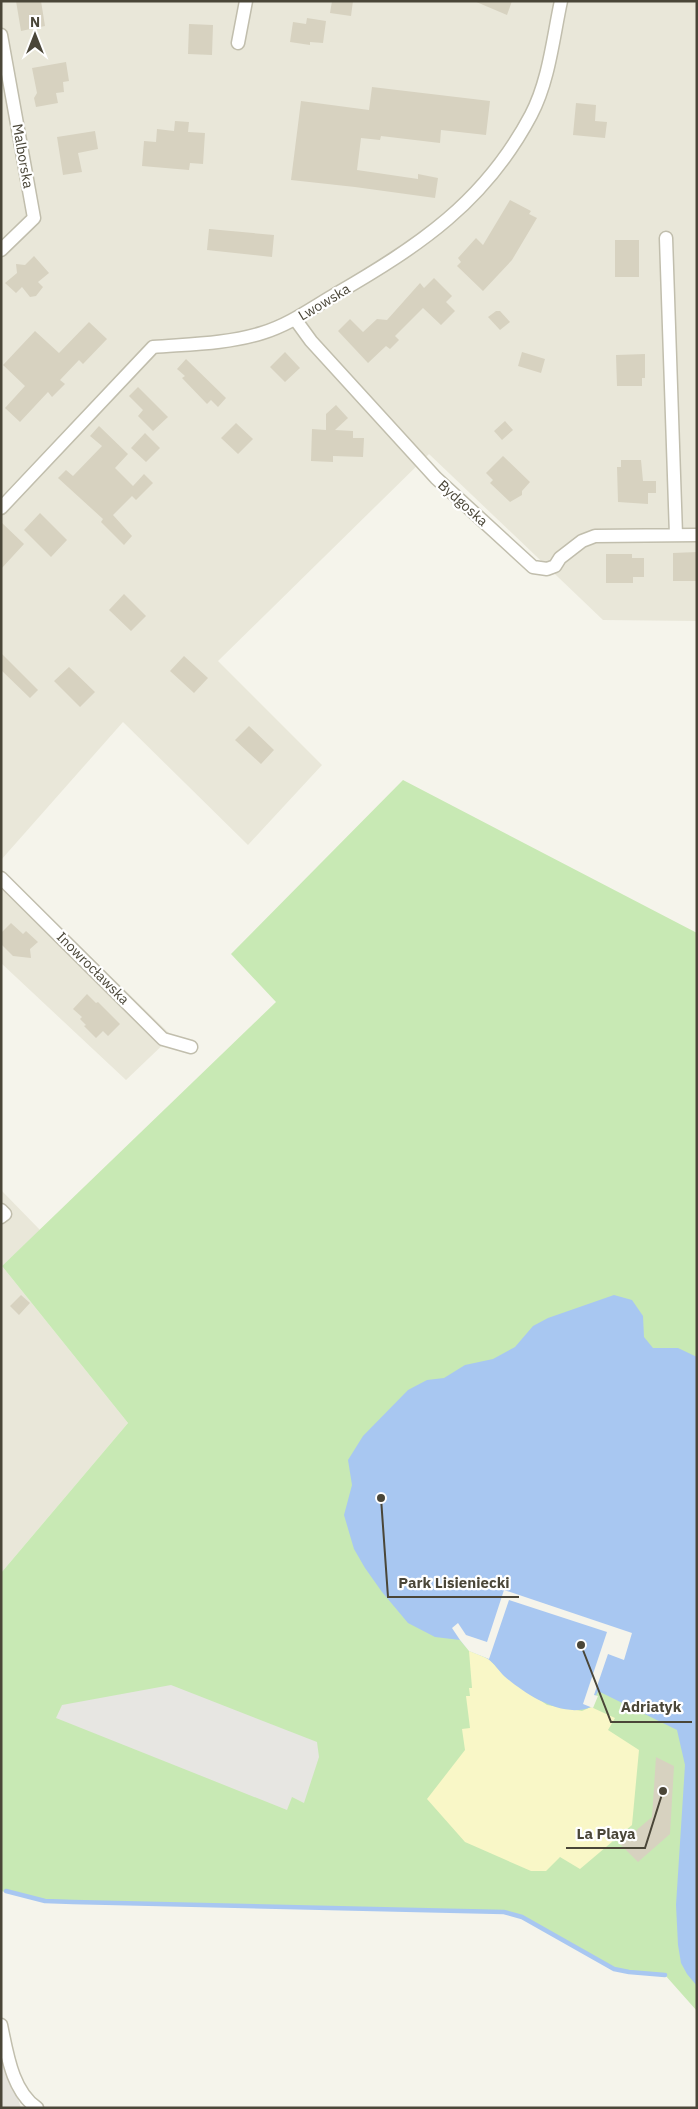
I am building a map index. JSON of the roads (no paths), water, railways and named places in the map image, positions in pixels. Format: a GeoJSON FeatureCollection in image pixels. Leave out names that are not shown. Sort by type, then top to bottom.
{"type":"FeatureCollection","features":[{"type":"Feature","properties":{"kind":"street"},"geometry":{"type":"LineString","coordinates":[[238,43],[246,1]]}},
{"type":"Feature","properties":{"kind":"street","name":"Lwowska"},"geometry":{"type":"LineString","coordinates":[[1,508],[153,347],[224,342],[263,333],[295,319],[422,242],[475,195],[504,160],[531,114],[542,87],[561,1]]}},
{"type":"Feature","properties":{"kind":"street","name":"Malborska"},"geometry":{"type":"LineString","coordinates":[[1,35],[34,218],[1,250]]}},
{"type":"Feature","properties":{"kind":"street"},"geometry":{"type":"LineString","coordinates":[[666,238],[676,535]]}},
{"type":"Feature","properties":{"kind":"street","name":"Bydgoska"},"geometry":{"type":"LineString","coordinates":[[295,319],[311,341],[436,478],[533,567],[547,569],[555,566],[560,558],[582,541],[595,536],[697,535]]}},
{"type":"Feature","properties":{"kind":"street","name":"Inowrocławska"},"geometry":{"type":"LineString","coordinates":[[1,878],[163,1038],[191,1047]]}},
{"type":"Feature","properties":{"kind":"street"},"geometry":{"type":"LineString","coordinates":[[1,1210],[5,1214],[1,1217]]}},
{"type":"Feature","properties":{"kind":"street"},"geometry":{"type":"LineString","coordinates":[[1,2025],[14,2076],[27,2101],[37,2108]]}},
{"type":"Feature","properties":{"kind":"water"},"geometry":{"type":"Polygon","coordinates":[[[614,1295],[632,1300],[643,1316],[644,1337],[653,1348],[678,1348],[697,1357],[697,1986],[681,1963],[678,1945],[676,1905],[685,1765],[677,1730],[598,1691],[591,1707],[580,1710],[568,1710],[544,1703],[522,1690],[504,1676],[490,1661],[470,1650],[460,1640],[435,1637],[408,1623],[365,1568],[354,1549],[344,1515],[352,1485],[348,1460],[363,1436],[408,1390],[427,1380],[444,1378],[465,1365],[493,1359],[515,1347],[533,1326],[548,1318],[614,1295]]]}},
{"type":"Feature","properties":{"kind":"waterway"},"geometry":{"type":"LineString","coordinates":[[6,1891],[45,1901],[504,1912],[522,1917],[614,1969],[665,1975]]}},
{"type":"Feature","properties":{"kind":"place","name":"Park Lisieniecki"},"geometry":{"type":"Point","coordinates":[381,1498]}},
{"type":"Feature","properties":{"kind":"place","name":"Adriatyk"},"geometry":{"type":"Point","coordinates":[581,1645]}},
{"type":"Feature","properties":{"kind":"place","name":"La Playa"},"geometry":{"type":"Point","coordinates":[663,1791]}}]}
